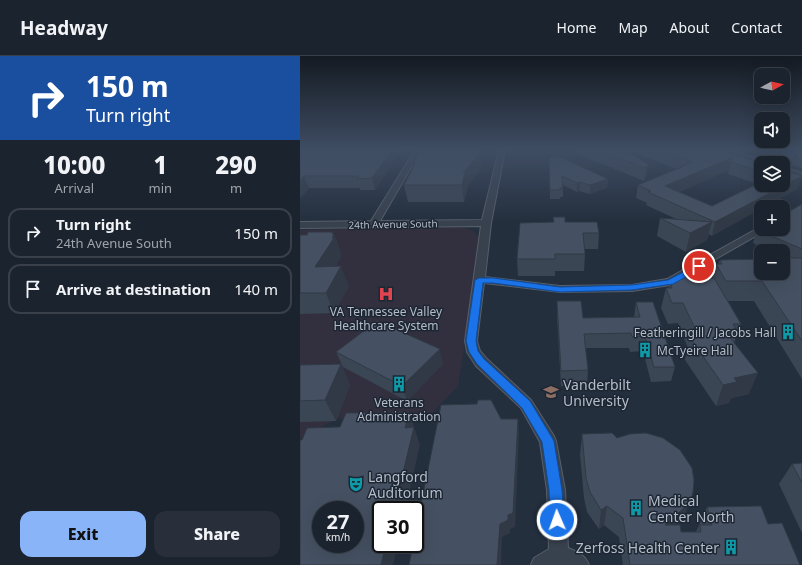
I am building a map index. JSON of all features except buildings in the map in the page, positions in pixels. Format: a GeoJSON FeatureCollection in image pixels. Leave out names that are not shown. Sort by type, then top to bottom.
{"type":"FeatureCollection","features":[{"type":"Feature","properties":{"kind":"street"},"geometry":{"type":"LineString","coordinates":[[374,224],[404,174]]}},
{"type":"Feature","properties":{"kind":"street"},"geometry":{"type":"LineString","coordinates":[[497,174],[486,223],[471,341],[474,352],[480,362],[526,404],[548,441],[556,490],[559,556]]}},
{"type":"Feature","properties":{"kind":"street","name":"24th Avenue South"},"geometry":{"type":"LineString","coordinates":[[300,225],[486,223]]}},
{"type":"Feature","properties":{"kind":"street"},"geometry":{"type":"LineString","coordinates":[[479,280],[493,280],[560,289],[632,288],[670,282],[754,234]]}},
{"type":"Feature","properties":{"kind":"street"},"geometry":{"type":"LineString","coordinates":[[541,565],[548,559],[559,556],[568,557],[579,565]]}},
{"type":"Feature","properties":{"kind":"shaded area","name":"VA Tennessee Valley Healthcare System"},"geometry":{"type":"Polygon","coordinates":[[[457,225],[471,230],[481,238],[458,386],[431,414],[336,419],[300,438],[300,230],[457,225]]]}},
{"type":"Feature","properties":{"kind":"place","name":"VA Tennessee Valley Healthcare System"},"geometry":{"type":"Point","coordinates":[386,294]}},
{"type":"Feature","properties":{"kind":"place","name":"Featheringill / Jacobs Hall"},"geometry":{"type":"Point","coordinates":[788,332]}},
{"type":"Feature","properties":{"kind":"place","name":"McTyeire Hall"},"geometry":{"type":"Point","coordinates":[645,350]}},
{"type":"Feature","properties":{"kind":"place","name":"Veterans Administration"},"geometry":{"type":"Point","coordinates":[399,384]}},
{"type":"Feature","properties":{"kind":"place","name":"Vanderbilt University"},"geometry":{"type":"Point","coordinates":[551,392]}},
{"type":"Feature","properties":{"kind":"place","name":"Langford Auditorium"},"geometry":{"type":"Point","coordinates":[356,484]}},
{"type":"Feature","properties":{"kind":"place","name":"Medical Center North"},"geometry":{"type":"Point","coordinates":[636,508]}},
{"type":"Feature","properties":{"kind":"place","name":"Zerfoss Health Center"},"geometry":{"type":"Point","coordinates":[731,547]}},
{"type":"Feature","properties":{"kind":"route"},"geometry":{"type":"LineString","coordinates":[[557,520],[556,490],[548,441],[526,404],[480,362],[474,352],[471,341],[479,280],[493,280],[560,289],[632,288],[670,282],[699,266]]}}]}
